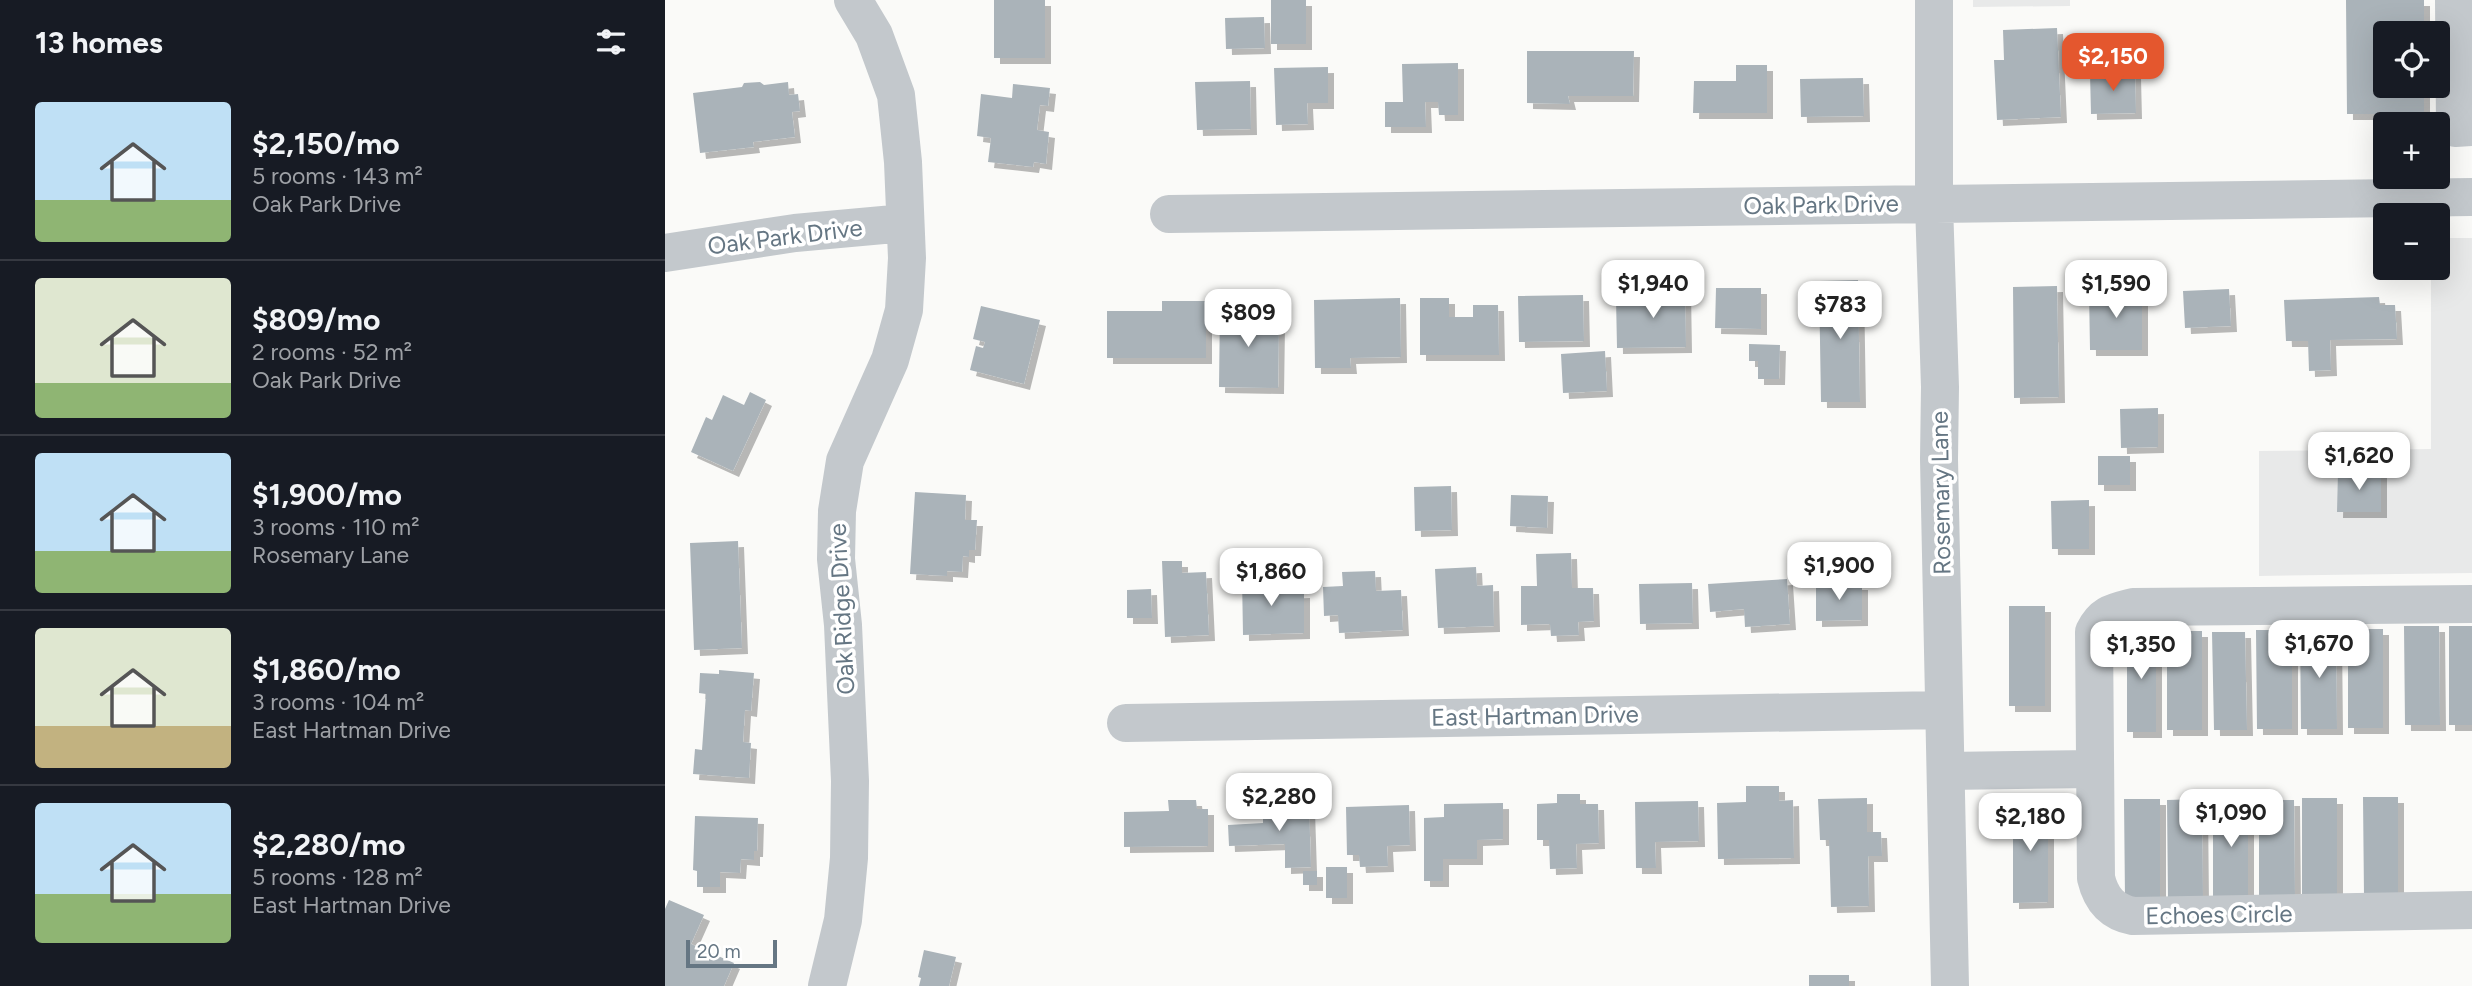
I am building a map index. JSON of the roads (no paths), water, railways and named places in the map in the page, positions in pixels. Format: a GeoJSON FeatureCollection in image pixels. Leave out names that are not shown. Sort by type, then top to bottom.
{"type":"FeatureCollection","features":[{"type":"Feature","properties":{"kind":"street","name":"Oak Ridge Drive"},"geometry":{"type":"LineString","coordinates":[[827,986],[843,920],[849,858],[850,780],[843,625],[836,559],[837,511],[845,461],[890,360],[904,310],[907,258],[903,162],[896,95],[874,34],[853,0]]}},
{"type":"Feature","properties":{"kind":"street","name":"Rosemary Lane"},"geometry":{"type":"LineString","coordinates":[[1934,0],[1934,204],[1940,387],[1950,986]]}},
{"type":"Feature","properties":{"kind":"street"},"geometry":{"type":"LineString","coordinates":[[2454,0],[2455,128],[2472,127]]}},
{"type":"Feature","properties":{"kind":"street","name":"Oak Park Drive"},"geometry":{"type":"LineString","coordinates":[[1169,214],[2472,198]]}},
{"type":"Feature","properties":{"kind":"street","name":"Oak Park Drive"},"geometry":{"type":"LineString","coordinates":[[665,253],[795,233],[905,223]]}},
{"type":"Feature","properties":{"kind":"street","name":"Echoes Circle"},"geometry":{"type":"LineString","coordinates":[[2472,604],[2133,607],[2112,612],[2099,620],[2094,632],[2096,878],[2099,892],[2108,904],[2121,914],[2133,916],[2472,910]]}},
{"type":"Feature","properties":{"kind":"street","name":"East Hartman Drive"},"geometry":{"type":"LineString","coordinates":[[1126,723],[1944,710]]}},
{"type":"Feature","properties":{"kind":"street"},"geometry":{"type":"LineString","coordinates":[[1946,771],[2095,769]]}}]}
